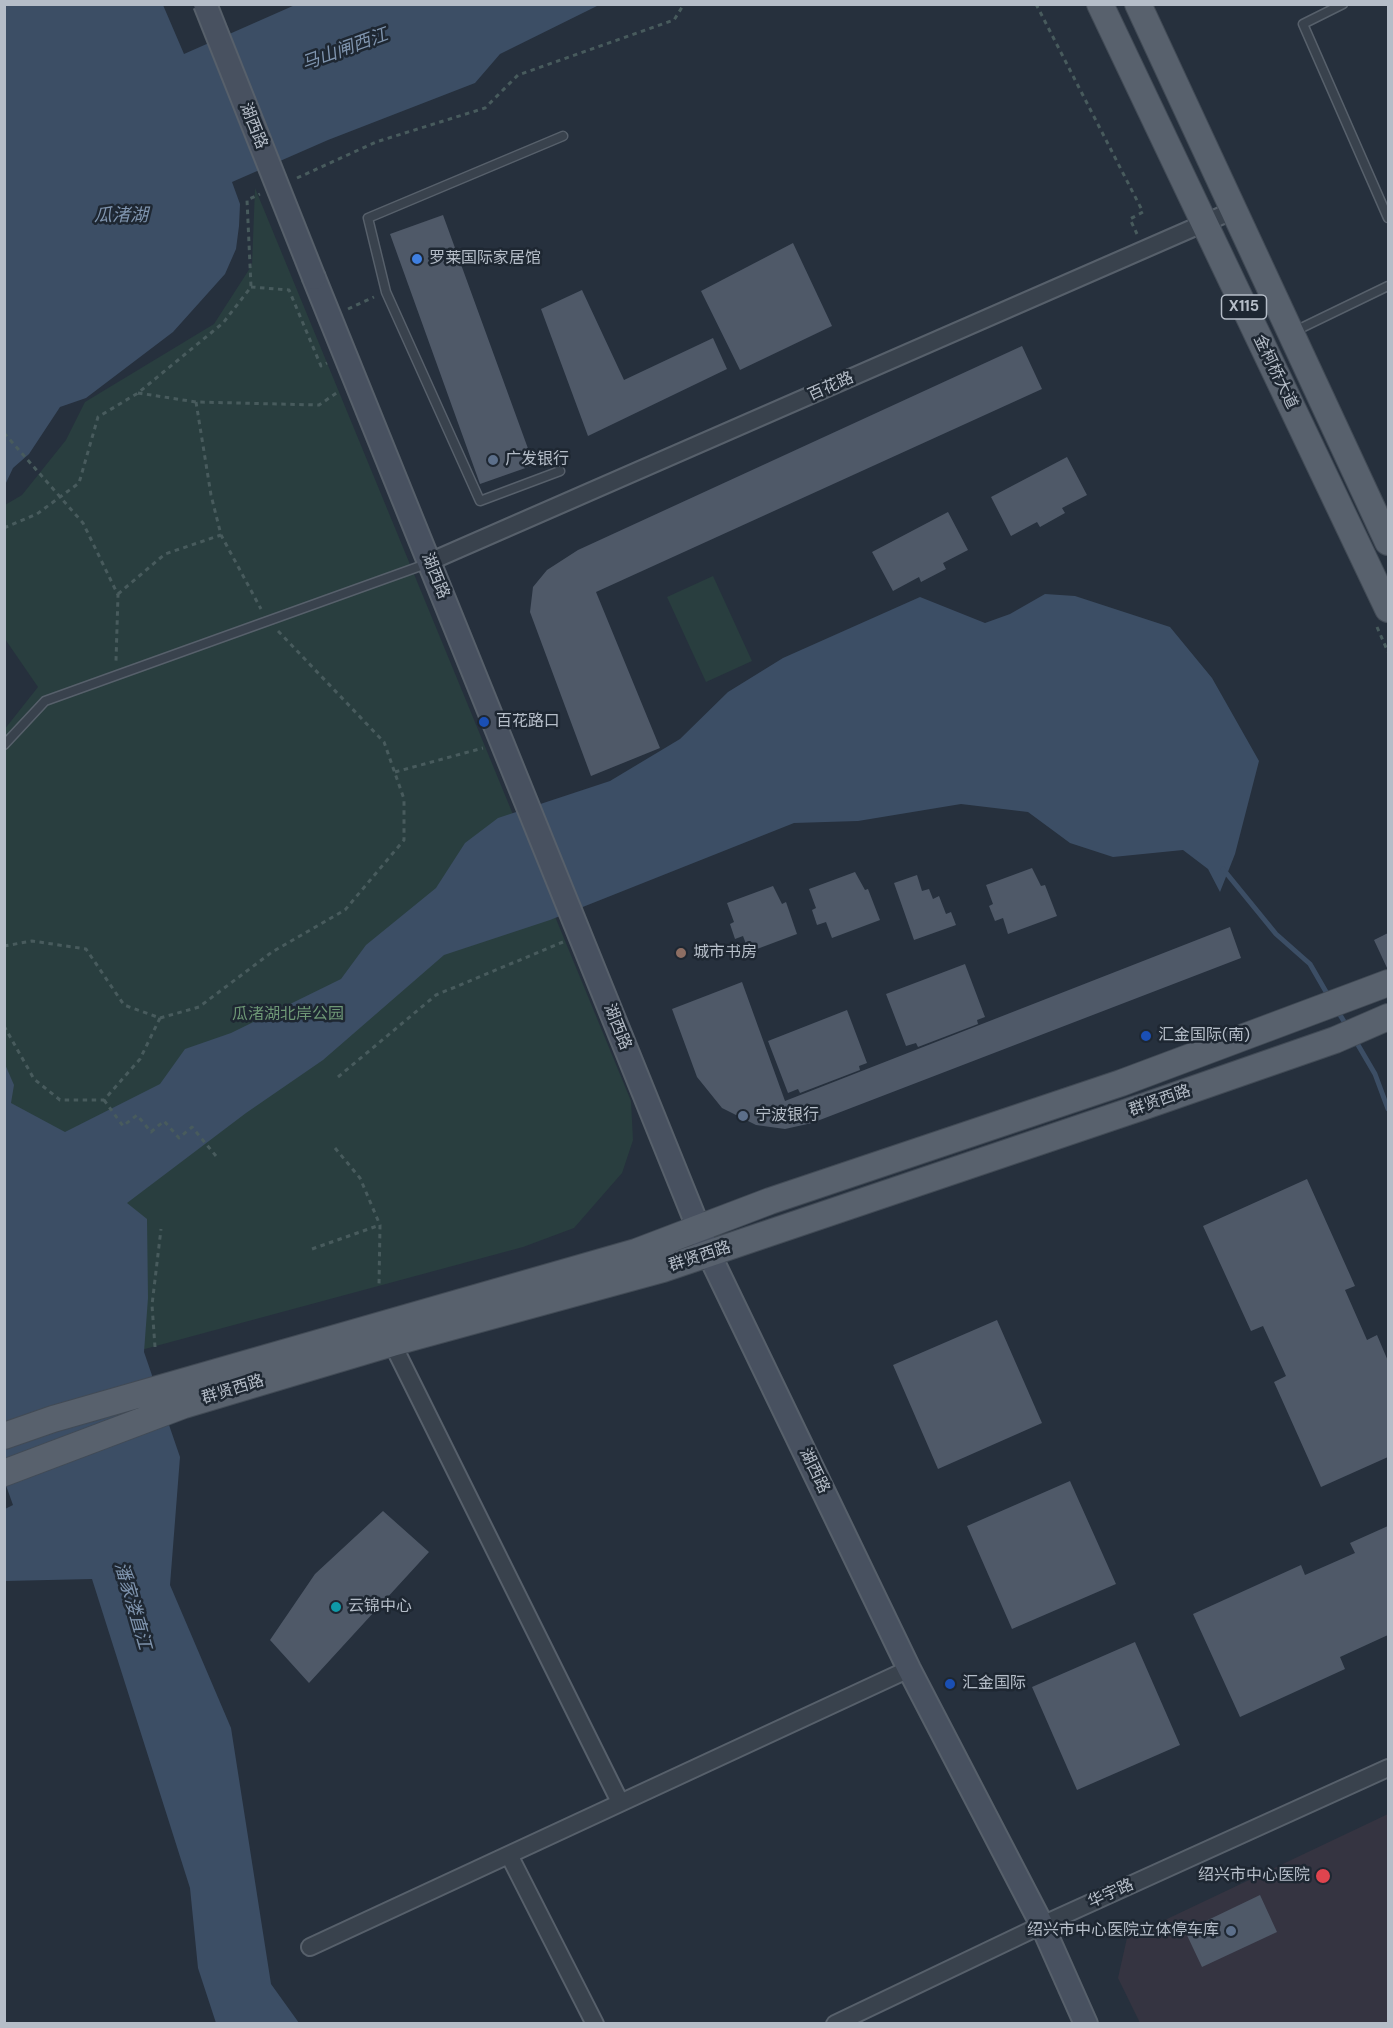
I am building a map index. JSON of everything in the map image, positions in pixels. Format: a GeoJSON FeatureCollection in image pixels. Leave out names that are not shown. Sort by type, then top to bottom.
{"type":"FeatureCollection","features":[{"type":"Feature","properties":{"kind":"main road","name":"金柯桥大道"},"geometry":{"type":"LineString","coordinates":[[1100,4],[1389,609]]}},
{"type":"Feature","properties":{"kind":"main road","name":"金柯桥大道"},"geometry":{"type":"LineString","coordinates":[[1138,4],[1232,212],[1389,542]]}},
{"type":"Feature","properties":{"kind":"main road","name":"群贤西路"},"geometry":{"type":"LineString","coordinates":[[4,1473],[184,1394],[636,1252],[770,1201],[1121,1083],[1389,982]]}},
{"type":"Feature","properties":{"kind":"main road","name":"群贤西路"},"geometry":{"type":"LineString","coordinates":[[4,1436],[53,1419],[184,1394],[392,1343],[663,1269],[1335,1040],[1382,1020]]}},
{"type":"Feature","properties":{"kind":"street","name":"湖西路"},"geometry":{"type":"LineString","coordinates":[[206,4],[329,317],[709,1254],[909,1669],[1042,1925],[1086,2024]]}},
{"type":"Feature","properties":{"kind":"street","name":"百花路"},"geometry":{"type":"LineString","coordinates":[[429,562],[1232,212]]}},
{"type":"Feature","properties":{"kind":"street"},"geometry":{"type":"LineString","coordinates":[[392,1343],[620,1802]]}},
{"type":"Feature","properties":{"kind":"street"},"geometry":{"type":"LineString","coordinates":[[310,1947],[909,1669]]}},
{"type":"Feature","properties":{"kind":"street","name":"华宇路"},"geometry":{"type":"LineString","coordinates":[[835,2024],[1042,1925],[1389,1768]]}},
{"type":"Feature","properties":{"kind":"street"},"geometry":{"type":"LineString","coordinates":[[509,1855],[595,2024]]}},
{"type":"Feature","properties":{"kind":"lane"},"geometry":{"type":"LineString","coordinates":[[1343,4],[1303,24],[1389,218]]}},
{"type":"Feature","properties":{"kind":"lane"},"geometry":{"type":"LineString","coordinates":[[560,471],[480,501],[386,292],[368,218],[563,136]]}},
{"type":"Feature","properties":{"kind":"lane"},"geometry":{"type":"LineString","coordinates":[[1290,334],[1389,286]]}},
{"type":"Feature","properties":{"kind":"lane"},"geometry":{"type":"LineString","coordinates":[[4,745],[45,700],[429,562]]}},
{"type":"Feature","properties":{"kind":"path"},"geometry":{"type":"LineString","coordinates":[[1036,4],[1143,212],[1130,219],[1144,250]]}},
{"type":"Feature","properties":{"kind":"path"},"geometry":{"type":"LineString","coordinates":[[251,287],[288,291],[321,366],[345,355]]}},
{"type":"Feature","properties":{"kind":"path"},"geometry":{"type":"LineString","coordinates":[[329,317],[386,292]]}},
{"type":"Feature","properties":{"kind":"path"},"geometry":{"type":"LineString","coordinates":[[138,393],[196,402],[319,405],[355,380]]}},
{"type":"Feature","properties":{"kind":"path"},"geometry":{"type":"LineString","coordinates":[[4,946],[32,941],[86,950],[124,1005],[160,1018],[199,1007],[272,952],[345,910],[404,840],[404,799],[384,742],[268,620],[221,535],[211,495],[196,402]]}},
{"type":"Feature","properties":{"kind":"path"},"geometry":{"type":"LineString","coordinates":[[4,433],[83,523],[118,595],[115,676]]}},
{"type":"Feature","properties":{"kind":"path"},"geometry":{"type":"LineString","coordinates":[[118,595],[165,554],[221,535]]}},
{"type":"Feature","properties":{"kind":"path"},"geometry":{"type":"LineString","coordinates":[[395,772],[502,742]]}},
{"type":"Feature","properties":{"kind":"path"},"geometry":{"type":"LineString","coordinates":[[338,1077],[436,995],[578,930]]}},
{"type":"Feature","properties":{"kind":"path"},"geometry":{"type":"LineString","coordinates":[[104,1101],[140,1059],[160,1018]]}},
{"type":"Feature","properties":{"kind":"path"},"geometry":{"type":"LineString","coordinates":[[4,1026],[34,1078],[60,1100],[104,1101]]}},
{"type":"Feature","properties":{"kind":"path"},"geometry":{"type":"LineString","coordinates":[[104,1101],[123,1126],[137,1115],[151,1132],[164,1121],[179,1138],[192,1127],[216,1156]]}},
{"type":"Feature","properties":{"kind":"path"},"geometry":{"type":"LineString","coordinates":[[335,1148],[360,1178],[380,1225],[379,1285]]}},
{"type":"Feature","properties":{"kind":"path"},"geometry":{"type":"LineString","coordinates":[[312,1249],[380,1225]]}},
{"type":"Feature","properties":{"kind":"path"},"geometry":{"type":"LineString","coordinates":[[155,1347],[152,1305],[161,1229]]}},
{"type":"Feature","properties":{"kind":"shaded area","name":"绍兴市中心医院"},"geometry":{"type":"Polygon","coordinates":[[[1388,1814],[1388,2023],[1140,2023],[1118,1978],[1127,1938],[1388,1814]]]}},
{"type":"Feature","properties":{"kind":"green space","name":"瓜渚湖北岸公园"},"geometry":{"type":"Polygon","coordinates":[[[255,188],[631,1101],[633,1140],[622,1173],[574,1228],[523,1247],[141,1350],[5,1404],[4,730],[38,687],[5,639],[5,505],[22,495],[66,440],[85,402],[214,324],[252,265],[255,188]]]}},
{"type":"Feature","properties":{"kind":"green space"},"geometry":{"type":"Polygon","coordinates":[[[713,576],[752,661],[706,682],[667,597],[713,576]]]}},
{"type":"Feature","properties":{"kind":"water","name":"瓜渚湖"},"geometry":{"type":"Polygon","coordinates":[[[5,5],[163,5],[184,54],[295,5],[599,5],[500,54],[475,83],[328,140],[232,182],[240,204],[239,226],[236,249],[225,274],[173,332],[86,398],[60,407],[29,454],[13,468],[5,485],[5,5]]]}},
{"type":"Feature","properties":{"kind":"water","name":"潘家溇直江"},"geometry":{"type":"Polygon","coordinates":[[[1045,594],[1075,596],[1170,627],[1212,678],[1259,761],[1235,854],[1220,892],[1208,869],[1183,850],[1113,857],[1070,843],[1028,812],[961,804],[858,821],[794,823],[550,920],[444,955],[323,1060],[246,1113],[127,1203],[147,1219],[148,1298],[144,1352],[180,1457],[170,1585],[231,1728],[271,1984],[299,2023],[216,2023],[198,1968],[190,1888],[92,1579],[5,1581],[5,1509],[13,1505],[4,1480],[4,1062],[14,1085],[11,1103],[65,1132],[160,1084],[185,1049],[231,1033],[341,979],[366,945],[436,888],[465,843],[498,818],[610,781],[680,739],[728,692],[783,658],[920,597],[985,623],[1010,614],[1045,594]]]}},
{"type":"Feature","properties":{"kind":"building"},"geometry":{"type":"Polygon","coordinates":[[[443,215],[534,465],[480,484],[390,234],[443,215]]]}},
{"type":"Feature","properties":{"kind":"building"},"geometry":{"type":"Polygon","coordinates":[[[793,243],[832,326],[740,370],[701,291],[793,243]]]}},
{"type":"Feature","properties":{"kind":"building"},"geometry":{"type":"Polygon","coordinates":[[[582,290],[624,380],[713,338],[727,369],[588,436],[541,309],[582,290]]]}},
{"type":"Feature","properties":{"kind":"building"},"geometry":{"type":"Polygon","coordinates":[[[1022,346],[1042,389],[596,592],[660,748],[591,776],[530,612],[533,587],[547,570],[578,550],[1022,346]]]}},
{"type":"Feature","properties":{"kind":"building"},"geometry":{"type":"Polygon","coordinates":[[[1067,457],[1087,495],[1062,508],[1065,513],[1040,527],[1037,522],[1011,536],[991,497],[1067,457]]]}},
{"type":"Feature","properties":{"kind":"building"},"geometry":{"type":"Polygon","coordinates":[[[948,512],[968,550],[943,563],[946,569],[921,582],[919,577],[893,591],[872,552],[948,512]]]}},
{"type":"Feature","properties":{"kind":"building"},"geometry":{"type":"Polygon","coordinates":[[[1032,868],[1041,886],[1045,885],[1057,916],[1008,934],[1003,918],[995,921],[989,906],[993,904],[986,885],[1032,868]]]}},
{"type":"Feature","properties":{"kind":"building"},"geometry":{"type":"Polygon","coordinates":[[[855,872],[865,890],[868,889],[880,920],[832,938],[826,922],[817,925],[812,910],[816,908],[809,889],[855,872]]]}},
{"type":"Feature","properties":{"kind":"building"},"geometry":{"type":"Polygon","coordinates":[[[917,875],[922,891],[929,889],[933,899],[939,896],[946,914],[951,912],[956,925],[914,940],[894,883],[917,875]]]}},
{"type":"Feature","properties":{"kind":"building"},"geometry":{"type":"Polygon","coordinates":[[[773,886],[782,904],[786,902],[797,934],[749,952],[743,936],[735,939],[730,924],[734,922],[727,903],[773,886]]]}},
{"type":"Feature","properties":{"kind":"building"},"geometry":{"type":"Polygon","coordinates":[[[1230,927],[1241,958],[812,1123],[785,1129],[756,1125],[722,1108],[697,1077],[672,1009],[742,982],[785,1101],[1230,927]]]}},
{"type":"Feature","properties":{"kind":"building"},"geometry":{"type":"Polygon","coordinates":[[[1388,933],[1388,970],[1374,940],[1388,933]]]}},
{"type":"Feature","properties":{"kind":"building"},"geometry":{"type":"Polygon","coordinates":[[[965,964],[985,1017],[977,1020],[978,1024],[918,1047],[916,1043],[906,1046],[886,994],[965,964]]]}},
{"type":"Feature","properties":{"kind":"building"},"geometry":{"type":"Polygon","coordinates":[[[847,1010],[867,1063],[859,1066],[860,1070],[800,1093],[798,1089],[788,1093],[768,1041],[847,1010]]]}},
{"type":"Feature","properties":{"kind":"building"},"geometry":{"type":"Polygon","coordinates":[[[1307,1179],[1355,1286],[1345,1290],[1367,1340],[1377,1335],[1388,1361],[1388,1457],[1321,1487],[1274,1382],[1286,1376],[1263,1326],[1251,1331],[1203,1226],[1307,1179]]]}},
{"type":"Feature","properties":{"kind":"building"},"geometry":{"type":"Polygon","coordinates":[[[997,1320],[1042,1423],[938,1469],[893,1365],[997,1320]]]}},
{"type":"Feature","properties":{"kind":"building"},"geometry":{"type":"Polygon","coordinates":[[[1070,1481],[1116,1584],[1012,1629],[967,1526],[1070,1481]]]}},
{"type":"Feature","properties":{"kind":"building","name":"云锦中心"},"geometry":{"type":"Polygon","coordinates":[[[383,1511],[429,1552],[309,1683],[270,1640],[315,1574],[383,1511]]]}},
{"type":"Feature","properties":{"kind":"building"},"geometry":{"type":"Polygon","coordinates":[[[1388,1526],[1388,1635],[1340,1657],[1345,1669],[1240,1717],[1193,1614],[1301,1565],[1305,1575],[1355,1553],[1350,1543],[1388,1526]]]}},
{"type":"Feature","properties":{"kind":"building"},"geometry":{"type":"Polygon","coordinates":[[[1135,1642],[1180,1745],[1077,1790],[1032,1687],[1135,1642]]]}},
{"type":"Feature","properties":{"kind":"building","name":"绍兴市中心医院立体停车库"},"geometry":{"type":"Polygon","coordinates":[[[1260,1895],[1277,1932],[1202,1967],[1185,1931],[1260,1895]]]}},
{"type":"Feature","properties":{"kind":"waterway"},"geometry":{"type":"LineString","coordinates":[[1223,869],[1276,934],[1310,964],[1329,997]]}},
{"type":"Feature","properties":{"kind":"waterway"},"geometry":{"type":"LineString","coordinates":[[1337,1010],[1348,1028]]}},
{"type":"Feature","properties":{"kind":"waterway"},"geometry":{"type":"LineString","coordinates":[[1354,1038],[1375,1074],[1388,1109]]}},
{"type":"Feature","properties":{"kind":"place","name":"罗莱国际家居馆"},"geometry":{"type":"Point","coordinates":[417,259]}},
{"type":"Feature","properties":{"kind":"place","name":"广发银行"},"geometry":{"type":"Point","coordinates":[493,460]}},
{"type":"Feature","properties":{"kind":"place","name":"百花路口"},"geometry":{"type":"Point","coordinates":[484,722]}},
{"type":"Feature","properties":{"kind":"place","name":"城市书房"},"geometry":{"type":"Point","coordinates":[681,953]}},
{"type":"Feature","properties":{"kind":"place","name":"汇金国际(南)"},"geometry":{"type":"Point","coordinates":[1146,1036]}},
{"type":"Feature","properties":{"kind":"place","name":"宁波银行"},"geometry":{"type":"Point","coordinates":[743,1116]}},
{"type":"Feature","properties":{"kind":"place","name":"云锦中心"},"geometry":{"type":"Point","coordinates":[336,1607]}},
{"type":"Feature","properties":{"kind":"place","name":"汇金国际"},"geometry":{"type":"Point","coordinates":[950,1684]}},
{"type":"Feature","properties":{"kind":"place","name":"绍兴市中心医院"},"geometry":{"type":"Point","coordinates":[1323,1876]}},
{"type":"Feature","properties":{"kind":"place","name":"绍兴市中心医院立体停车库"},"geometry":{"type":"Point","coordinates":[1231,1931]}},
{"type":"Feature","properties":{"kind":"water label","name":"马山闸西江"},"geometry":{"type":"Point","coordinates":[345,50]}}]}
